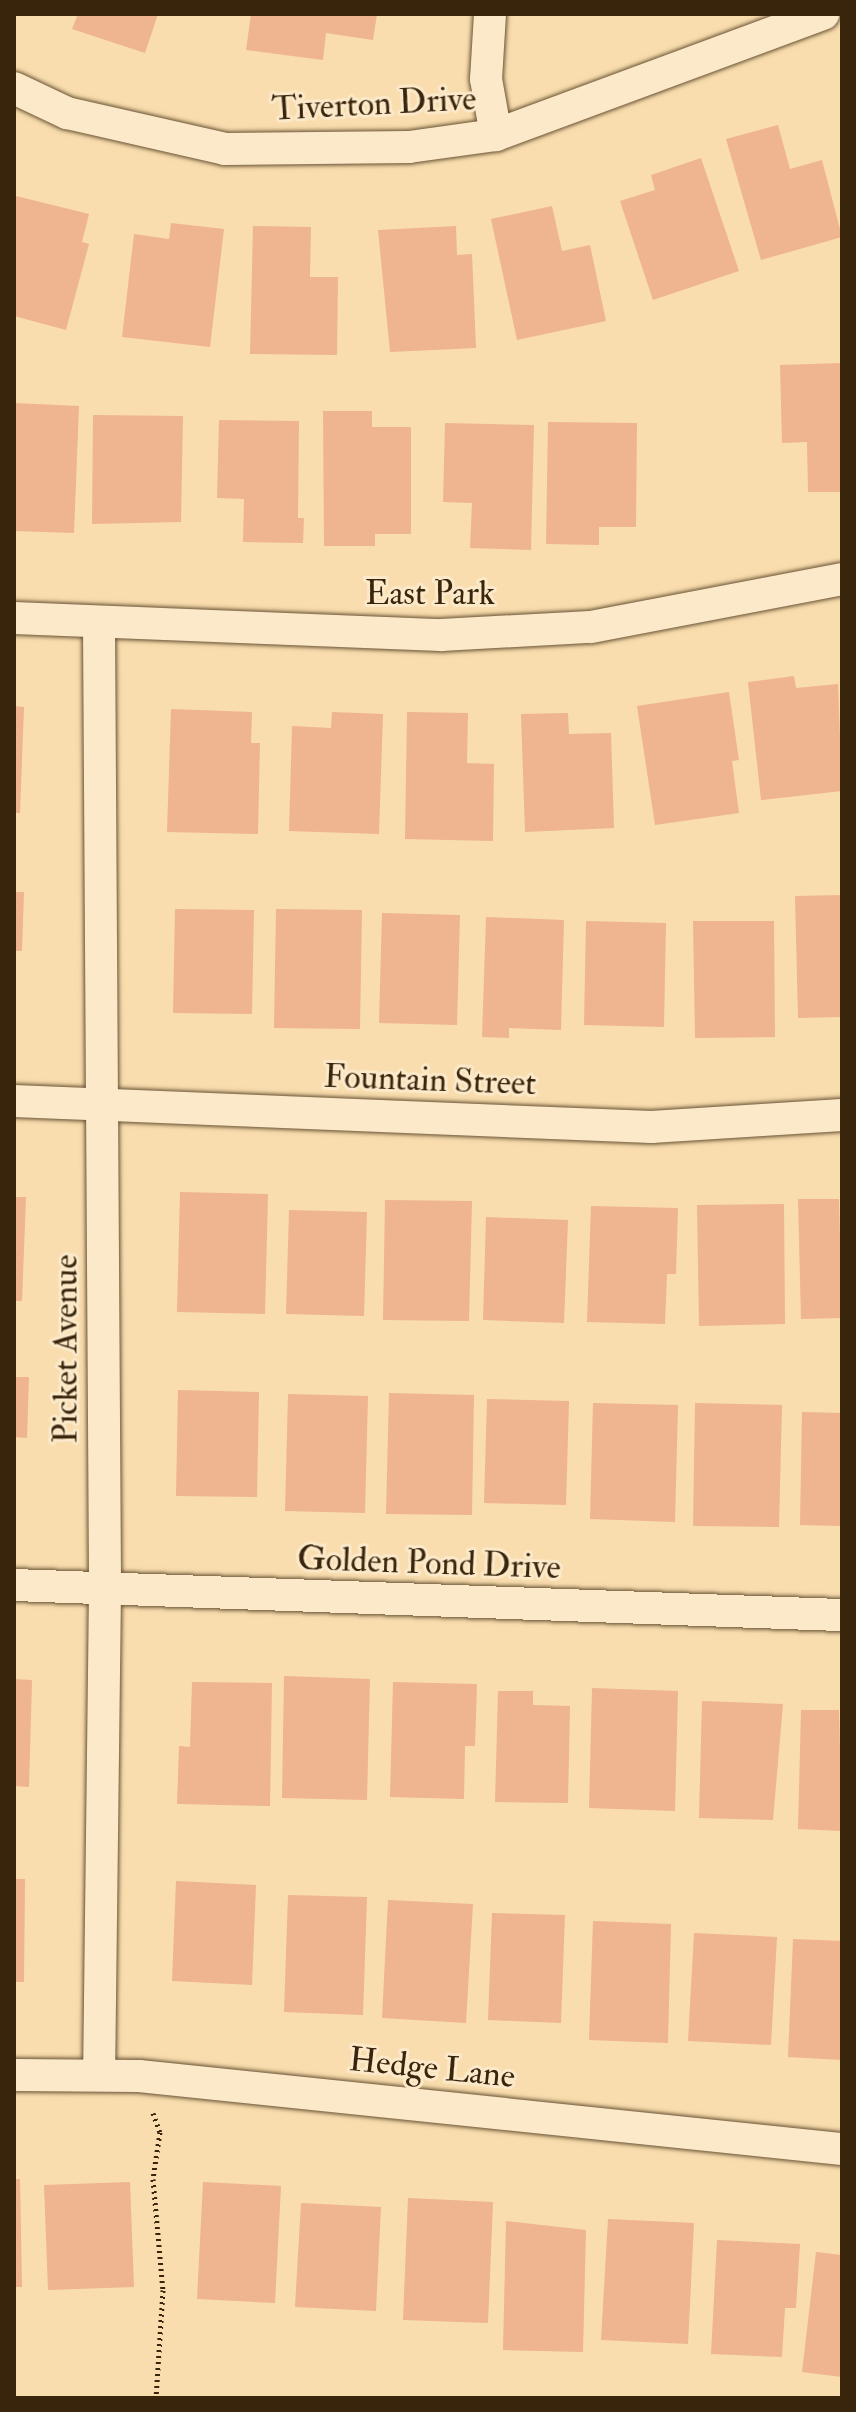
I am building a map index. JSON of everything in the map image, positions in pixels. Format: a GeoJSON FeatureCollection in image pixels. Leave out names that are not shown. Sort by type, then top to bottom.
{"type":"FeatureCollection","features":[{"type":"Feature","properties":{"kind":"street"},"geometry":{"type":"LineString","coordinates":[[490,14],[486,79],[496,135]]}},
{"type":"Feature","properties":{"kind":"street","name":"Tiverton Drive"},"geometry":{"type":"LineString","coordinates":[[14,88],[67,113],[225,149],[409,147],[496,135],[823,14]]}},
{"type":"Feature","properties":{"kind":"street","name":"East Park"},"geometry":{"type":"LineString","coordinates":[[14,618],[99,625],[441,635],[591,627],[842,579]]}},
{"type":"Feature","properties":{"kind":"street","name":"Picket Avenue"},"geometry":{"type":"LineString","coordinates":[[99,625],[105,1590],[99,2074]]}},
{"type":"Feature","properties":{"kind":"street","name":"Fountain Street"},"geometry":{"type":"LineString","coordinates":[[14,1101],[651,1127],[842,1115]]}},
{"type":"Feature","properties":{"kind":"street","name":"Golden Pond Drive"},"geometry":{"type":"LineString","coordinates":[[14,1585],[842,1615]]}},
{"type":"Feature","properties":{"kind":"street","name":"Hedge Lane"},"geometry":{"type":"LineString","coordinates":[[14,2075],[139,2076],[842,2149]]}},
{"type":"Feature","properties":{"kind":"path"},"geometry":{"type":"LineString","coordinates":[[139,2076],[160,2132],[153,2179],[163,2290],[156,2398]]}},
{"type":"Feature","properties":{"kind":"building"},"geometry":{"type":"Polygon","coordinates":[[[78,14],[158,14],[145,53],[72,29],[78,14]]]}},
{"type":"Feature","properties":{"kind":"building"},"geometry":{"type":"Polygon","coordinates":[[[251,14],[377,14],[373,40],[326,33],[323,60],[246,50],[251,14]]]}},
{"type":"Feature","properties":{"kind":"building"},"geometry":{"type":"Polygon","coordinates":[[[778,125],[790,169],[822,160],[842,237],[761,260],[726,139],[778,125]]]}},
{"type":"Feature","properties":{"kind":"building"},"geometry":{"type":"Polygon","coordinates":[[[701,158],[739,271],[653,300],[620,201],[655,190],[651,175],[701,158]]]}},
{"type":"Feature","properties":{"kind":"building"},"geometry":{"type":"Polygon","coordinates":[[[16,196],[89,214],[82,242],[89,244],[66,330],[14,316],[16,196]]]}},
{"type":"Feature","properties":{"kind":"building"},"geometry":{"type":"Polygon","coordinates":[[[552,206],[562,251],[590,245],[606,321],[517,340],[491,219],[552,206]]]}},
{"type":"Feature","properties":{"kind":"building"},"geometry":{"type":"Polygon","coordinates":[[[171,223],[224,229],[210,347],[122,337],[134,234],[169,239],[171,223]]]}},
{"type":"Feature","properties":{"kind":"building"},"geometry":{"type":"Polygon","coordinates":[[[253,226],[311,227],[310,277],[338,277],[337,355],[250,354],[253,226]]]}},
{"type":"Feature","properties":{"kind":"building"},"geometry":{"type":"Polygon","coordinates":[[[456,226],[457,255],[472,254],[476,348],[390,352],[378,230],[456,226]]]}},
{"type":"Feature","properties":{"kind":"building"},"geometry":{"type":"Polygon","coordinates":[[[842,363],[842,492],[808,492],[807,442],[782,443],[780,365],[842,363]]]}},
{"type":"Feature","properties":{"kind":"building"},"geometry":{"type":"Polygon","coordinates":[[[14,403],[79,406],[74,533],[14,531],[14,403]]]}},
{"type":"Feature","properties":{"kind":"building"},"geometry":{"type":"Polygon","coordinates":[[[323,411],[372,411],[372,427],[411,427],[411,534],[375,534],[375,546],[324,546],[323,411]]]}},
{"type":"Feature","properties":{"kind":"building"},"geometry":{"type":"Polygon","coordinates":[[[93,415],[183,416],[181,522],[92,524],[93,415]]]}},
{"type":"Feature","properties":{"kind":"building"},"geometry":{"type":"Polygon","coordinates":[[[219,420],[299,421],[298,518],[304,518],[303,543],[243,542],[244,499],[217,498],[219,420]]]}},
{"type":"Feature","properties":{"kind":"building"},"geometry":{"type":"Polygon","coordinates":[[[548,422],[637,423],[636,527],[599,527],[599,545],[546,544],[548,422]]]}},
{"type":"Feature","properties":{"kind":"building"},"geometry":{"type":"Polygon","coordinates":[[[445,423],[534,425],[531,550],[470,548],[472,503],[443,502],[445,423]]]}},
{"type":"Feature","properties":{"kind":"building"},"geometry":{"type":"Polygon","coordinates":[[[794,676],[796,688],[838,684],[842,791],[761,800],[748,682],[794,676]]]}},
{"type":"Feature","properties":{"kind":"building"},"geometry":{"type":"Polygon","coordinates":[[[729,692],[739,760],[732,761],[739,813],[655,825],[637,706],[729,692]]]}},
{"type":"Feature","properties":{"kind":"building"},"geometry":{"type":"Polygon","coordinates":[[[14,706],[24,707],[20,813],[14,813],[14,706]]]}},
{"type":"Feature","properties":{"kind":"building"},"geometry":{"type":"Polygon","coordinates":[[[171,709],[252,712],[251,743],[260,743],[258,834],[167,832],[171,709]]]}},
{"type":"Feature","properties":{"kind":"building"},"geometry":{"type":"Polygon","coordinates":[[[332,712],[383,714],[379,834],[289,831],[292,726],[331,728],[332,712]]]}},
{"type":"Feature","properties":{"kind":"building"},"geometry":{"type":"Polygon","coordinates":[[[407,712],[468,713],[467,763],[494,764],[493,841],[405,839],[407,712]]]}},
{"type":"Feature","properties":{"kind":"building"},"geometry":{"type":"Polygon","coordinates":[[[568,713],[569,734],[611,733],[614,828],[525,832],[521,714],[568,713]]]}},
{"type":"Feature","properties":{"kind":"building"},"geometry":{"type":"Polygon","coordinates":[[[14,892],[24,892],[22,951],[14,951],[14,892]]]}},
{"type":"Feature","properties":{"kind":"building"},"geometry":{"type":"Polygon","coordinates":[[[842,895],[842,1017],[798,1018],[795,896],[842,895]]]}},
{"type":"Feature","properties":{"kind":"building"},"geometry":{"type":"Polygon","coordinates":[[[175,909],[254,910],[252,1014],[173,1013],[175,909]]]}},
{"type":"Feature","properties":{"kind":"building"},"geometry":{"type":"Polygon","coordinates":[[[276,909],[362,910],[360,1029],[274,1028],[276,909]]]}},
{"type":"Feature","properties":{"kind":"building"},"geometry":{"type":"Polygon","coordinates":[[[382,913],[460,915],[457,1025],[379,1023],[382,913]]]}},
{"type":"Feature","properties":{"kind":"building"},"geometry":{"type":"Polygon","coordinates":[[[486,917],[564,920],[561,1030],[509,1028],[509,1038],[482,1037],[486,917]]]}},
{"type":"Feature","properties":{"kind":"building"},"geometry":{"type":"Polygon","coordinates":[[[586,921],[666,923],[664,1027],[584,1025],[586,921]]]}},
{"type":"Feature","properties":{"kind":"building"},"geometry":{"type":"Polygon","coordinates":[[[693,921],[774,921],[775,1037],[695,1038],[693,921]]]}},
{"type":"Feature","properties":{"kind":"building"},"geometry":{"type":"Polygon","coordinates":[[[180,1192],[268,1194],[265,1314],[177,1312],[180,1192]]]}},
{"type":"Feature","properties":{"kind":"building"},"geometry":{"type":"Polygon","coordinates":[[[14,1197],[26,1197],[22,1301],[14,1301],[14,1197]]]}},
{"type":"Feature","properties":{"kind":"building"},"geometry":{"type":"Polygon","coordinates":[[[798,1199],[839,1199],[842,1318],[801,1319],[798,1199]]]}},
{"type":"Feature","properties":{"kind":"building"},"geometry":{"type":"Polygon","coordinates":[[[385,1200],[472,1201],[469,1321],[383,1320],[385,1200]]]}},
{"type":"Feature","properties":{"kind":"building"},"geometry":{"type":"Polygon","coordinates":[[[784,1204],[785,1324],[699,1326],[697,1205],[784,1204]]]}},
{"type":"Feature","properties":{"kind":"building"},"geometry":{"type":"Polygon","coordinates":[[[591,1206],[678,1208],[676,1274],[667,1274],[665,1324],[587,1322],[591,1206]]]}},
{"type":"Feature","properties":{"kind":"building"},"geometry":{"type":"Polygon","coordinates":[[[289,1210],[367,1212],[364,1316],[286,1314],[289,1210]]]}},
{"type":"Feature","properties":{"kind":"building"},"geometry":{"type":"Polygon","coordinates":[[[486,1217],[568,1220],[564,1323],[483,1320],[486,1217]]]}},
{"type":"Feature","properties":{"kind":"building"},"geometry":{"type":"Polygon","coordinates":[[[14,1377],[29,1377],[27,1438],[14,1437],[14,1377]]]}},
{"type":"Feature","properties":{"kind":"building"},"geometry":{"type":"Polygon","coordinates":[[[178,1390],[259,1392],[257,1497],[176,1496],[178,1390]]]}},
{"type":"Feature","properties":{"kind":"building"},"geometry":{"type":"Polygon","coordinates":[[[389,1393],[474,1395],[472,1515],[386,1514],[389,1393]]]}},
{"type":"Feature","properties":{"kind":"building"},"geometry":{"type":"Polygon","coordinates":[[[288,1394],[368,1396],[365,1513],[285,1511],[288,1394]]]}},
{"type":"Feature","properties":{"kind":"building"},"geometry":{"type":"Polygon","coordinates":[[[487,1399],[569,1401],[566,1505],[484,1503],[487,1399]]]}},
{"type":"Feature","properties":{"kind":"building"},"geometry":{"type":"Polygon","coordinates":[[[593,1403],[678,1405],[675,1522],[590,1519],[593,1403]]]}},
{"type":"Feature","properties":{"kind":"building"},"geometry":{"type":"Polygon","coordinates":[[[695,1403],[782,1405],[779,1527],[693,1526],[695,1403]]]}},
{"type":"Feature","properties":{"kind":"building"},"geometry":{"type":"Polygon","coordinates":[[[802,1412],[842,1413],[842,1526],[800,1525],[802,1412]]]}},
{"type":"Feature","properties":{"kind":"building"},"geometry":{"type":"Polygon","coordinates":[[[284,1676],[370,1679],[367,1800],[282,1798],[284,1676]]]}},
{"type":"Feature","properties":{"kind":"building"},"geometry":{"type":"Polygon","coordinates":[[[14,1679],[32,1680],[29,1787],[14,1786],[14,1679]]]}},
{"type":"Feature","properties":{"kind":"building"},"geometry":{"type":"Polygon","coordinates":[[[192,1682],[272,1683],[270,1806],[177,1804],[179,1746],[190,1747],[192,1682]]]}},
{"type":"Feature","properties":{"kind":"building"},"geometry":{"type":"Polygon","coordinates":[[[393,1682],[477,1684],[475,1746],[465,1746],[464,1799],[390,1797],[393,1682]]]}},
{"type":"Feature","properties":{"kind":"building"},"geometry":{"type":"Polygon","coordinates":[[[592,1688],[678,1691],[675,1811],[589,1808],[592,1688]]]}},
{"type":"Feature","properties":{"kind":"building"},"geometry":{"type":"Polygon","coordinates":[[[498,1691],[533,1691],[533,1705],[570,1706],[568,1803],[495,1802],[498,1691]]]}},
{"type":"Feature","properties":{"kind":"building"},"geometry":{"type":"Polygon","coordinates":[[[702,1701],[783,1704],[773,1820],[699,1818],[702,1701]]]}},
{"type":"Feature","properties":{"kind":"building"},"geometry":{"type":"Polygon","coordinates":[[[801,1710],[839,1710],[842,1831],[798,1829],[801,1710]]]}},
{"type":"Feature","properties":{"kind":"building"},"geometry":{"type":"Polygon","coordinates":[[[14,1879],[25,1879],[24,1982],[14,1982],[14,1879]]]}},
{"type":"Feature","properties":{"kind":"building"},"geometry":{"type":"Polygon","coordinates":[[[176,1881],[256,1885],[252,1985],[172,1981],[176,1881]]]}},
{"type":"Feature","properties":{"kind":"building"},"geometry":{"type":"Polygon","coordinates":[[[288,1895],[367,1897],[363,2015],[284,2012],[288,1895]]]}},
{"type":"Feature","properties":{"kind":"building"},"geometry":{"type":"Polygon","coordinates":[[[388,1900],[473,1904],[466,2023],[382,2018],[388,1900]]]}},
{"type":"Feature","properties":{"kind":"building"},"geometry":{"type":"Polygon","coordinates":[[[492,1913],[565,1915],[561,2023],[488,2020],[492,1913]]]}},
{"type":"Feature","properties":{"kind":"building"},"geometry":{"type":"Polygon","coordinates":[[[593,1921],[671,1924],[668,2043],[589,2040],[593,1921]]]}},
{"type":"Feature","properties":{"kind":"building"},"geometry":{"type":"Polygon","coordinates":[[[694,1933],[777,1937],[771,2045],[688,2041],[694,1933]]]}},
{"type":"Feature","properties":{"kind":"building"},"geometry":{"type":"Polygon","coordinates":[[[793,1939],[842,1941],[842,2060],[788,2057],[793,1939]]]}},
{"type":"Feature","properties":{"kind":"building"},"geometry":{"type":"Polygon","coordinates":[[[14,2179],[20,2179],[22,2287],[14,2287],[14,2179]]]}},
{"type":"Feature","properties":{"kind":"building"},"geometry":{"type":"Polygon","coordinates":[[[130,2182],[134,2287],[48,2290],[44,2185],[130,2182]]]}},
{"type":"Feature","properties":{"kind":"building"},"geometry":{"type":"Polygon","coordinates":[[[203,2182],[281,2186],[275,2303],[197,2299],[203,2182]]]}},
{"type":"Feature","properties":{"kind":"building"},"geometry":{"type":"Polygon","coordinates":[[[408,2198],[493,2202],[488,2323],[403,2320],[408,2198]]]}},
{"type":"Feature","properties":{"kind":"building"},"geometry":{"type":"Polygon","coordinates":[[[301,2203],[381,2207],[376,2311],[295,2307],[301,2203]]]}},
{"type":"Feature","properties":{"kind":"building"},"geometry":{"type":"Polygon","coordinates":[[[608,2219],[694,2223],[688,2344],[601,2340],[608,2219]]]}},
{"type":"Feature","properties":{"kind":"building"},"geometry":{"type":"Polygon","coordinates":[[[506,2221],[586,2230],[583,2352],[503,2350],[506,2221]]]}},
{"type":"Feature","properties":{"kind":"building"},"geometry":{"type":"Polygon","coordinates":[[[717,2240],[800,2244],[796,2308],[785,2308],[782,2357],[711,2354],[717,2240]]]}},
{"type":"Feature","properties":{"kind":"building"},"geometry":{"type":"Polygon","coordinates":[[[816,2252],[842,2255],[842,2377],[802,2372],[816,2252]]]}}]}
